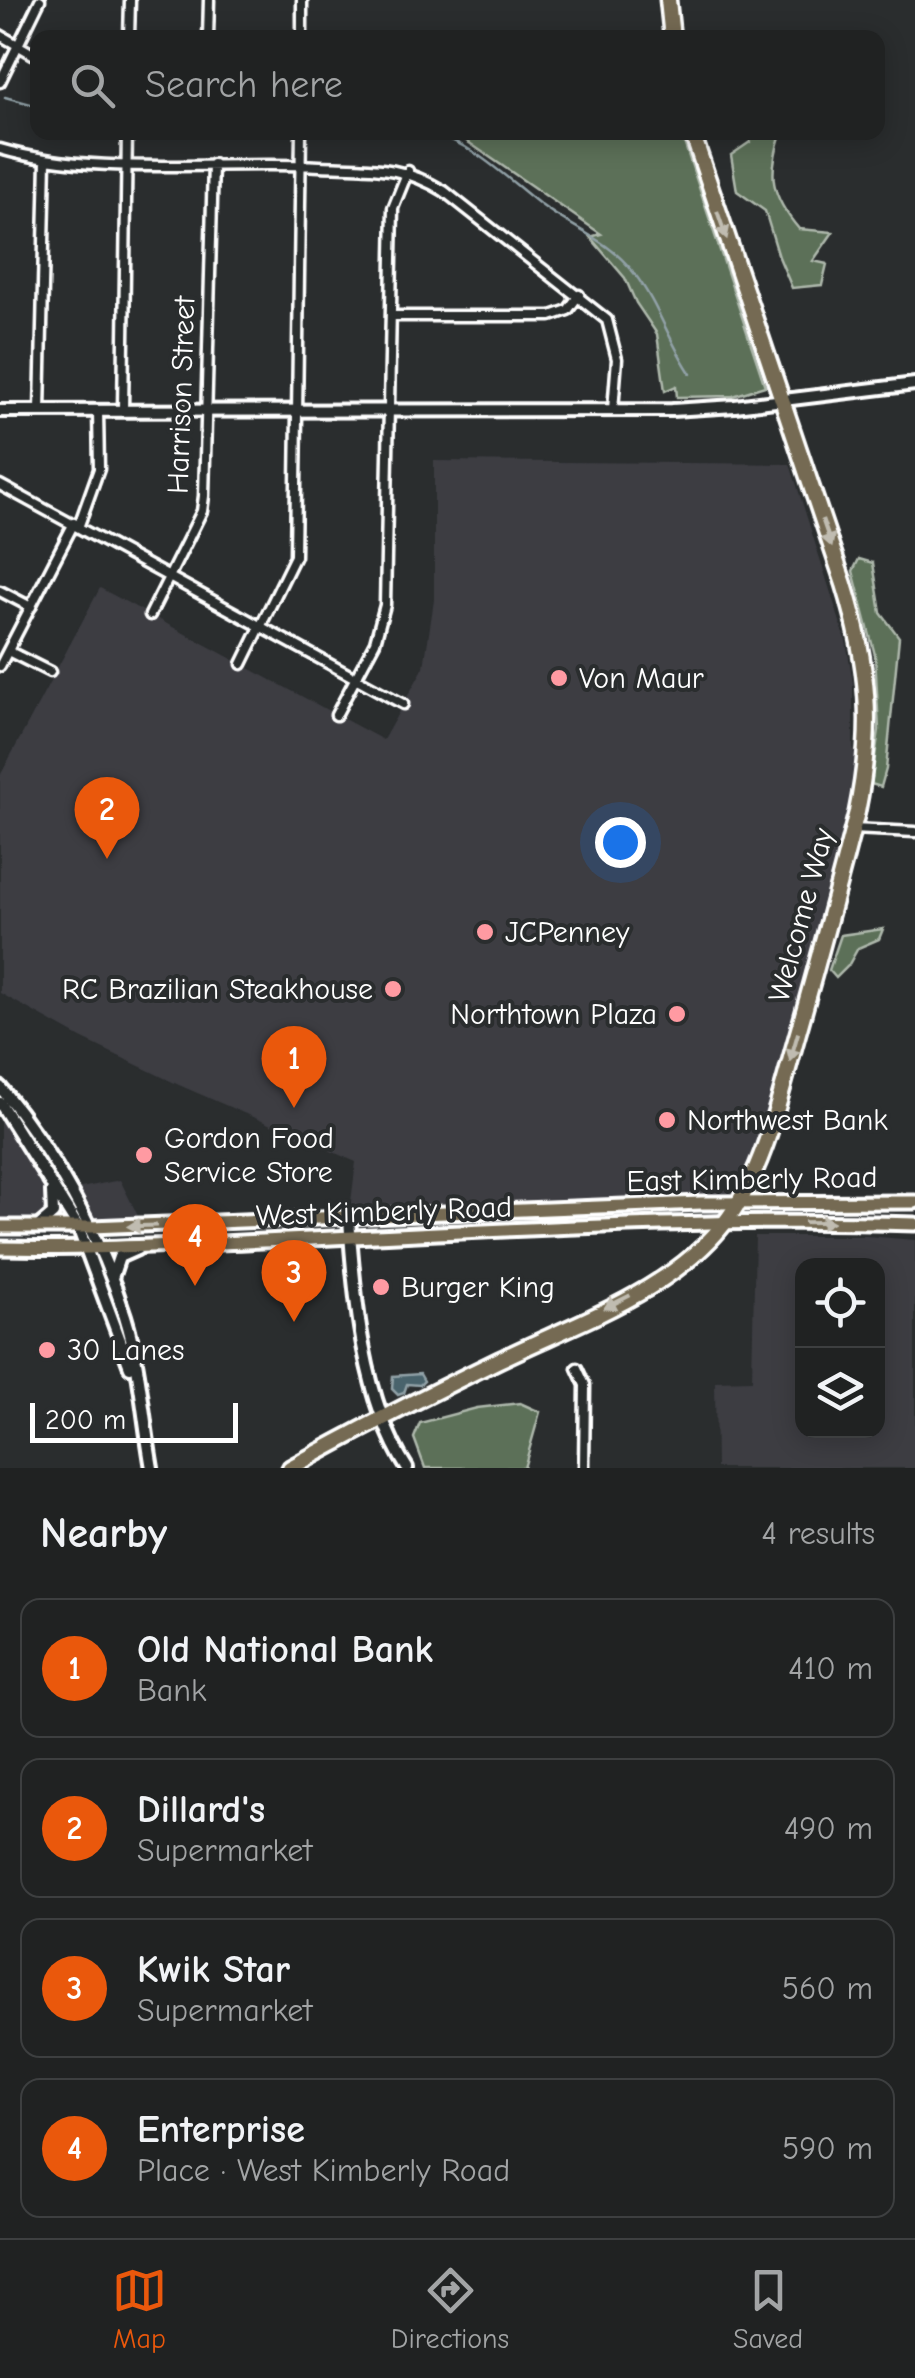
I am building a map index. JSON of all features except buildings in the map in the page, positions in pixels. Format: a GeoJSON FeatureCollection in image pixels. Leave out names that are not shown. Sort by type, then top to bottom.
{"type":"FeatureCollection","features":[{"type":"Feature","properties":{"kind":"highway"},"geometry":{"type":"LineString","coordinates":[[668,0],[671,30]]}},
{"type":"Feature","properties":{"kind":"highway","name":"Welcome Way"},"geometry":{"type":"LineString","coordinates":[[290,1468],[655,1282],[694,1256],[737,1203],[771,1124],[864,778],[862,646],[695,140]]}},
{"type":"Feature","properties":{"kind":"main road","name":"East Kimberly Road"},"geometry":{"type":"LineString","coordinates":[[589,1208],[915,1202]]}},
{"type":"Feature","properties":{"kind":"main road","name":"West Kimberly Road"},"geometry":{"type":"LineString","coordinates":[[0,1227],[84,1228],[589,1208]]}},
{"type":"Feature","properties":{"kind":"main road","name":"East Kimberly Road"},"geometry":{"type":"LineString","coordinates":[[589,1228],[915,1224]]}},
{"type":"Feature","properties":{"kind":"main road","name":"West Kimberly Road"},"geometry":{"type":"LineString","coordinates":[[0,1248],[100,1248],[589,1228]]}},
{"type":"Feature","properties":{"kind":"street"},"geometry":{"type":"LineString","coordinates":[[0,82],[40,0]]}},
{"type":"Feature","properties":{"kind":"street"},"geometry":{"type":"LineString","coordinates":[[129,30],[130,0]]}},
{"type":"Feature","properties":{"kind":"street"},"geometry":{"type":"LineString","coordinates":[[208,30],[209,0]]}},
{"type":"Feature","properties":{"kind":"street"},"geometry":{"type":"LineString","coordinates":[[302,0],[302,30]]}},
{"type":"Feature","properties":{"kind":"street"},"geometry":{"type":"LineString","coordinates":[[0,35],[30,53]]}},
{"type":"Feature","properties":{"kind":"street"},"geometry":{"type":"LineString","coordinates":[[123,410],[128,140]]}},
{"type":"Feature","properties":{"kind":"street"},"geometry":{"type":"LineString","coordinates":[[242,664],[295,556],[301,140]]}},
{"type":"Feature","properties":{"kind":"street"},"geometry":{"type":"LineString","coordinates":[[0,149],[46,160],[301,165],[408,172],[444,191],[607,320],[617,358],[613,410]]}},
{"type":"Feature","properties":{"kind":"street"},"geometry":{"type":"LineString","coordinates":[[40,412],[46,160]]}},
{"type":"Feature","properties":{"kind":"street","name":"Harrison Street"},"geometry":{"type":"LineString","coordinates":[[150,615],[202,511],[213,164]]}},
{"type":"Feature","properties":{"kind":"street"},"geometry":{"type":"LineString","coordinates":[[336,714],[375,642],[385,605],[393,208],[408,172]]}},
{"type":"Feature","properties":{"kind":"street"},"geometry":{"type":"LineString","coordinates":[[391,316],[551,316],[568,310],[579,295]]}},
{"type":"Feature","properties":{"kind":"street"},"geometry":{"type":"LineString","coordinates":[[0,411],[704,409],[915,384]]}},
{"type":"Feature","properties":{"kind":"street"},"geometry":{"type":"LineString","coordinates":[[0,666],[76,524],[99,469],[98,411]]}},
{"type":"Feature","properties":{"kind":"street"},"geometry":{"type":"LineString","coordinates":[[0,486],[403,704]]}},
{"type":"Feature","properties":{"kind":"street"},"geometry":{"type":"LineString","coordinates":[[0,591],[31,607]]}},
{"type":"Feature","properties":{"kind":"street"},"geometry":{"type":"LineString","coordinates":[[8,651],[50,672]]}},
{"type":"Feature","properties":{"kind":"street"},"geometry":{"type":"LineString","coordinates":[[852,829],[915,832]]}},
{"type":"Feature","properties":{"kind":"street"},"geometry":{"type":"LineString","coordinates":[[0,1087],[84,1228],[86,1248],[138,1386]]}},
{"type":"Feature","properties":{"kind":"street"},"geometry":{"type":"LineString","coordinates":[[0,1103],[100,1248],[132,1346],[152,1468]]}},
{"type":"Feature","properties":{"kind":"street"},"geometry":{"type":"LineString","coordinates":[[35,1228],[53,1214],[50,1180]]}},
{"type":"Feature","properties":{"kind":"street"},"geometry":{"type":"LineString","coordinates":[[589,1208],[589,1228]]}},
{"type":"Feature","properties":{"kind":"street"},"geometry":{"type":"LineString","coordinates":[[349,1218],[355,1307],[384,1419],[405,1465]]}},
{"type":"Feature","properties":{"kind":"street"},"geometry":{"type":"LineString","coordinates":[[112,1279],[119,1257],[148,1246]]}},
{"type":"Feature","properties":{"kind":"street"},"geometry":{"type":"LineString","coordinates":[[578,1368],[585,1385],[584,1468]]}},
{"type":"Feature","properties":{"kind":"shaded area"},"geometry":{"type":"Polygon","coordinates":[[[434,461],[790,464],[846,641],[853,683],[853,747],[864,778],[821,951],[745,1189],[701,1203],[349,1218],[356,1162],[179,1085],[0,993],[0,776],[100,588],[383,740],[424,667],[434,600],[434,461]]]}},
{"type":"Feature","properties":{"kind":"shaded area"},"geometry":{"type":"Polygon","coordinates":[[[0,1103],[50,1180],[54,1200],[45,1224],[0,1227],[0,1103]]]}},
{"type":"Feature","properties":{"kind":"shaded area"},"geometry":{"type":"Polygon","coordinates":[[[120,1180],[143,1226],[91,1227],[76,1189],[120,1180]]]}},
{"type":"Feature","properties":{"kind":"shaded area"},"geometry":{"type":"Polygon","coordinates":[[[755,1236],[915,1240],[915,1468],[716,1468],[715,1381],[752,1380],[755,1236]]]}},
{"type":"Feature","properties":{"kind":"green space"},"geometry":{"type":"Polygon","coordinates":[[[465,140],[683,140],[765,386],[733,396],[677,397],[676,386],[665,391],[657,334],[625,278],[590,237],[601,234],[465,140]]]}},
{"type":"Feature","properties":{"kind":"green space"},"geometry":{"type":"Polygon","coordinates":[[[779,140],[774,184],[782,205],[799,229],[833,232],[813,261],[827,264],[822,285],[792,288],[765,211],[737,191],[731,155],[750,142],[779,140]]]}},
{"type":"Feature","properties":{"kind":"green space"},"geometry":{"type":"Polygon","coordinates":[[[859,559],[873,563],[881,613],[899,637],[881,787],[871,784],[879,730],[875,655],[853,571],[859,559]]]}},
{"type":"Feature","properties":{"kind":"green space"},"geometry":{"type":"Polygon","coordinates":[[[883,929],[879,939],[858,948],[836,978],[829,970],[841,935],[883,929]]]}},
{"type":"Feature","properties":{"kind":"green space"},"geometry":{"type":"Polygon","coordinates":[[[520,1403],[540,1412],[524,1468],[425,1468],[414,1438],[420,1423],[477,1408],[520,1403]]]}},
{"type":"Feature","properties":{"kind":"water"},"geometry":{"type":"Polygon","coordinates":[[[420,1374],[424,1381],[420,1385],[407,1384],[404,1393],[398,1395],[392,1389],[393,1376],[420,1374]]]}},
{"type":"Feature","properties":{"kind":"waterway"},"geometry":{"type":"LineString","coordinates":[[5,97],[30,104]]}},
{"type":"Feature","properties":{"kind":"waterway"},"geometry":{"type":"LineString","coordinates":[[451,140],[476,154],[624,262],[650,297],[691,374]]}},
{"type":"Feature","properties":{"kind":"place","name":"Von Maur"},"geometry":{"type":"Point","coordinates":[559,678]}},
{"type":"Feature","properties":{"kind":"place","name":"Dillard's"},"geometry":{"type":"Point","coordinates":[107,859]}},
{"type":"Feature","properties":{"kind":"place","name":"JCPenney"},"geometry":{"type":"Point","coordinates":[485,932]}},
{"type":"Feature","properties":{"kind":"place","name":"RC Brazilian Steakhouse"},"geometry":{"type":"Point","coordinates":[393,989]}},
{"type":"Feature","properties":{"kind":"place","name":"Northtown Plaza"},"geometry":{"type":"Point","coordinates":[677,1014]}},
{"type":"Feature","properties":{"kind":"place","name":"Old National Bank"},"geometry":{"type":"Point","coordinates":[294,1108]}},
{"type":"Feature","properties":{"kind":"place","name":"Northwest Bank"},"geometry":{"type":"Point","coordinates":[667,1120]}},
{"type":"Feature","properties":{"kind":"place","name":"Gordon Food Service Store"},"geometry":{"type":"Point","coordinates":[144,1155]}},
{"type":"Feature","properties":{"kind":"place","name":"Enterprise"},"geometry":{"type":"Point","coordinates":[195,1286]}},
{"type":"Feature","properties":{"kind":"place","name":"Burger King"},"geometry":{"type":"Point","coordinates":[381,1287]}},
{"type":"Feature","properties":{"kind":"place","name":"Kwik Star"},"geometry":{"type":"Point","coordinates":[294,1322]}},
{"type":"Feature","properties":{"kind":"place","name":"30 Lanes"},"geometry":{"type":"Point","coordinates":[47,1350]}}]}
